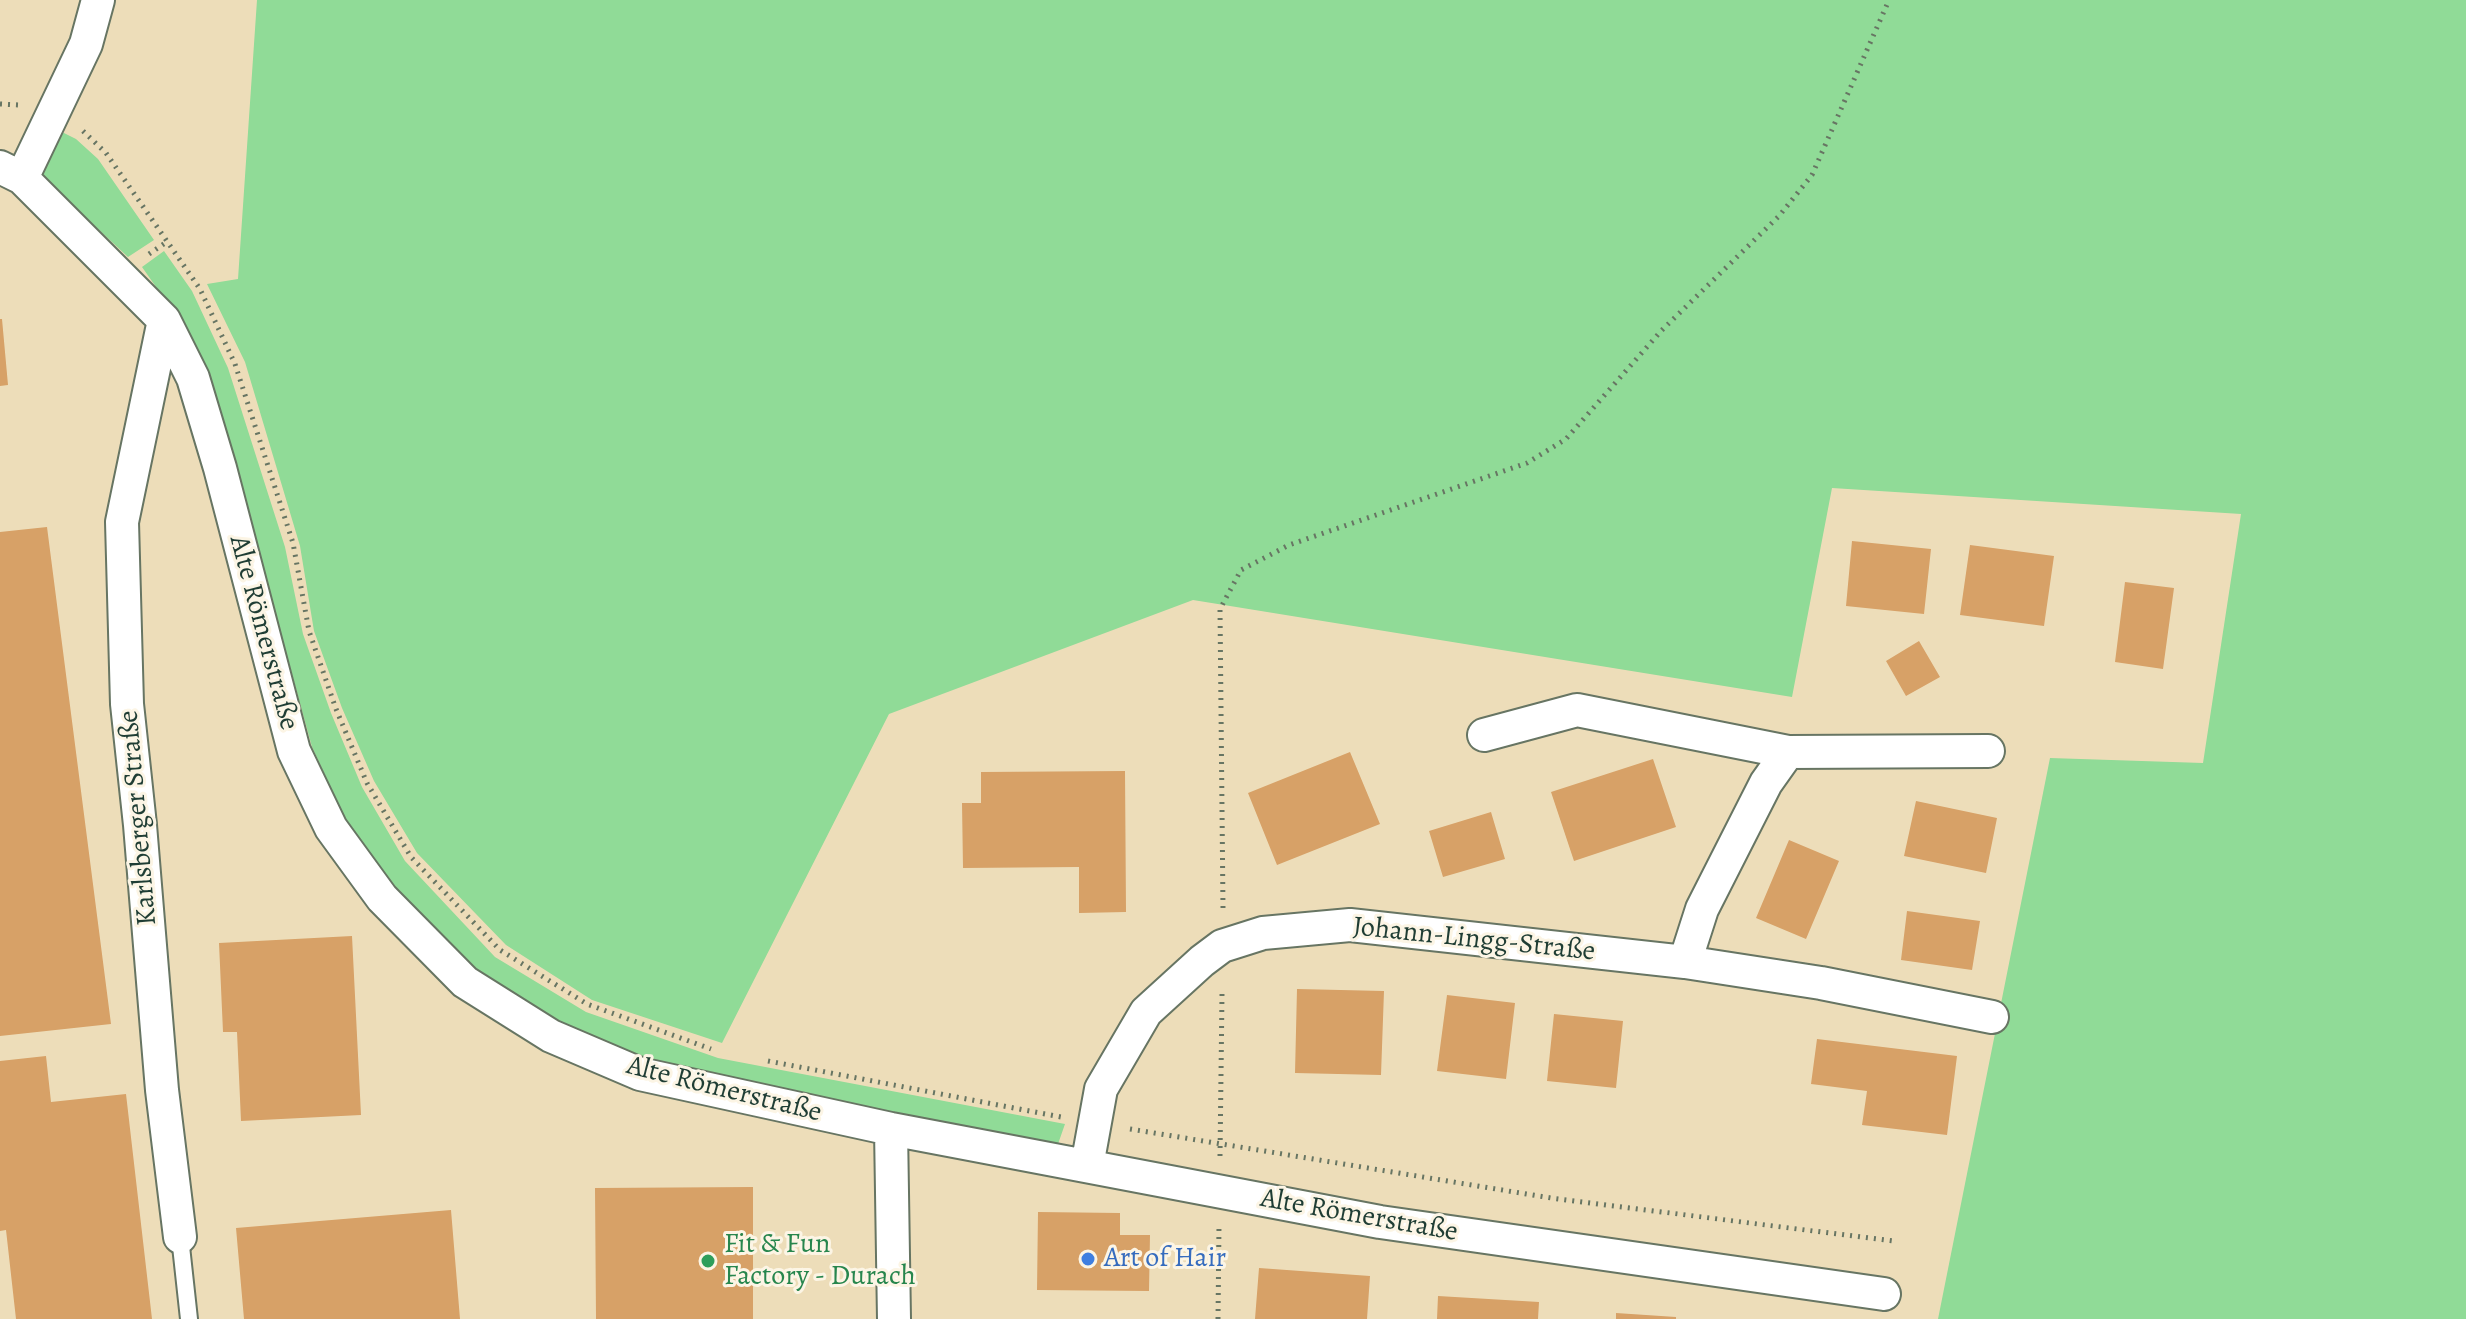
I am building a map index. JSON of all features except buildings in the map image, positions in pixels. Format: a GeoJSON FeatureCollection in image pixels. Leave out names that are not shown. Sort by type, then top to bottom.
{"type":"FeatureCollection","features":[{"type":"Feature","properties":{"kind":"street"},"geometry":{"type":"LineString","coordinates":[[11,172],[53,114],[86,44],[98,0]]}},
{"type":"Feature","properties":{"kind":"street","name":"Alte Römerstraße"},"geometry":{"type":"LineString","coordinates":[[11,172],[120,273],[164,320],[193,378],[220,468],[294,751],[331,828],[382,898],[465,982],[551,1036],[640,1074],[891,1129],[1380,1222],[1884,1294]]}},
{"type":"Feature","properties":{"kind":"street","name":"Karlsberger Straße"},"geometry":{"type":"LineString","coordinates":[[164,320],[122,522],[127,704],[162,1090],[180,1237]]}},
{"type":"Feature","properties":{"kind":"street"},"geometry":{"type":"LineString","coordinates":[[1484,735],[1577,710],[1788,752],[1988,751]]}},
{"type":"Feature","properties":{"kind":"street"},"geometry":{"type":"LineString","coordinates":[[1685,962],[1702,909],[1766,783],[1788,752]]}},
{"type":"Feature","properties":{"kind":"street","name":"Johann-Lingg-Straße"},"geometry":{"type":"LineString","coordinates":[[1087,1166],[1101,1089],[1146,1012],[1222,946],[1263,933],[1350,925],[1685,962],[1821,983],[1992,1017]]}},
{"type":"Feature","properties":{"kind":"street"},"geometry":{"type":"LineString","coordinates":[[891,1129],[894,1319]]}},
{"type":"Feature","properties":{"kind":"lane","name":"Karlsberger Straße"},"geometry":{"type":"LineString","coordinates":[[180,1237],[189,1319]]}},
{"type":"Feature","properties":{"kind":"path"},"geometry":{"type":"LineString","coordinates":[[1218,1319],[1224,805],[1220,609],[1241,570],[1289,545],[1527,463],[1566,439],[1661,331],[1779,216],[1812,175],[1889,0]]}},
{"type":"Feature","properties":{"kind":"path"},"geometry":{"type":"LineString","coordinates":[[53,114],[79,127],[106,153],[200,289],[240,379],[293,543],[309,631],[336,709],[367,783],[411,857],[500,950],[587,1004],[719,1052]]}},
{"type":"Feature","properties":{"kind":"path"},"geometry":{"type":"LineString","coordinates":[[760,1059],[1220,1145],[1551,1198],[1893,1241]]}},
{"type":"Feature","properties":{"kind":"green space"},"geometry":{"type":"Polygon","coordinates":[[[257,0],[2466,0],[2466,1319],[1938,1319],[2050,758],[2203,763],[2241,514],[1832,488],[1792,697],[1193,600],[889,714],[722,1043],[592,1000],[506,945],[417,853],[374,781],[342,708],[314,631],[300,546],[245,362],[207,284],[238,279],[257,0]]]}},
{"type":"Feature","properties":{"kind":"green space"},"geometry":{"type":"Polygon","coordinates":[[[62,132],[76,139],[98,159],[154,240],[128,257],[41,176],[62,132]]]}},
{"type":"Feature","properties":{"kind":"green space"},"geometry":{"type":"Polygon","coordinates":[[[164,251],[192,291],[228,368],[285,547],[303,634],[362,787],[405,861],[495,957],[586,1012],[718,1058],[1065,1124],[1058,1144],[799,1096],[644,1061],[557,1025],[472,972],[394,890],[346,821],[312,747],[210,376],[175,314],[142,267],[164,251]]]}},
{"type":"Feature","properties":{"kind":"place","name":"Art of Hair"},"geometry":{"type":"Point","coordinates":[1088,1259]}},
{"type":"Feature","properties":{"kind":"place","name":"Fit & Fun Factory - Durach"},"geometry":{"type":"Point","coordinates":[708,1261]}}]}
